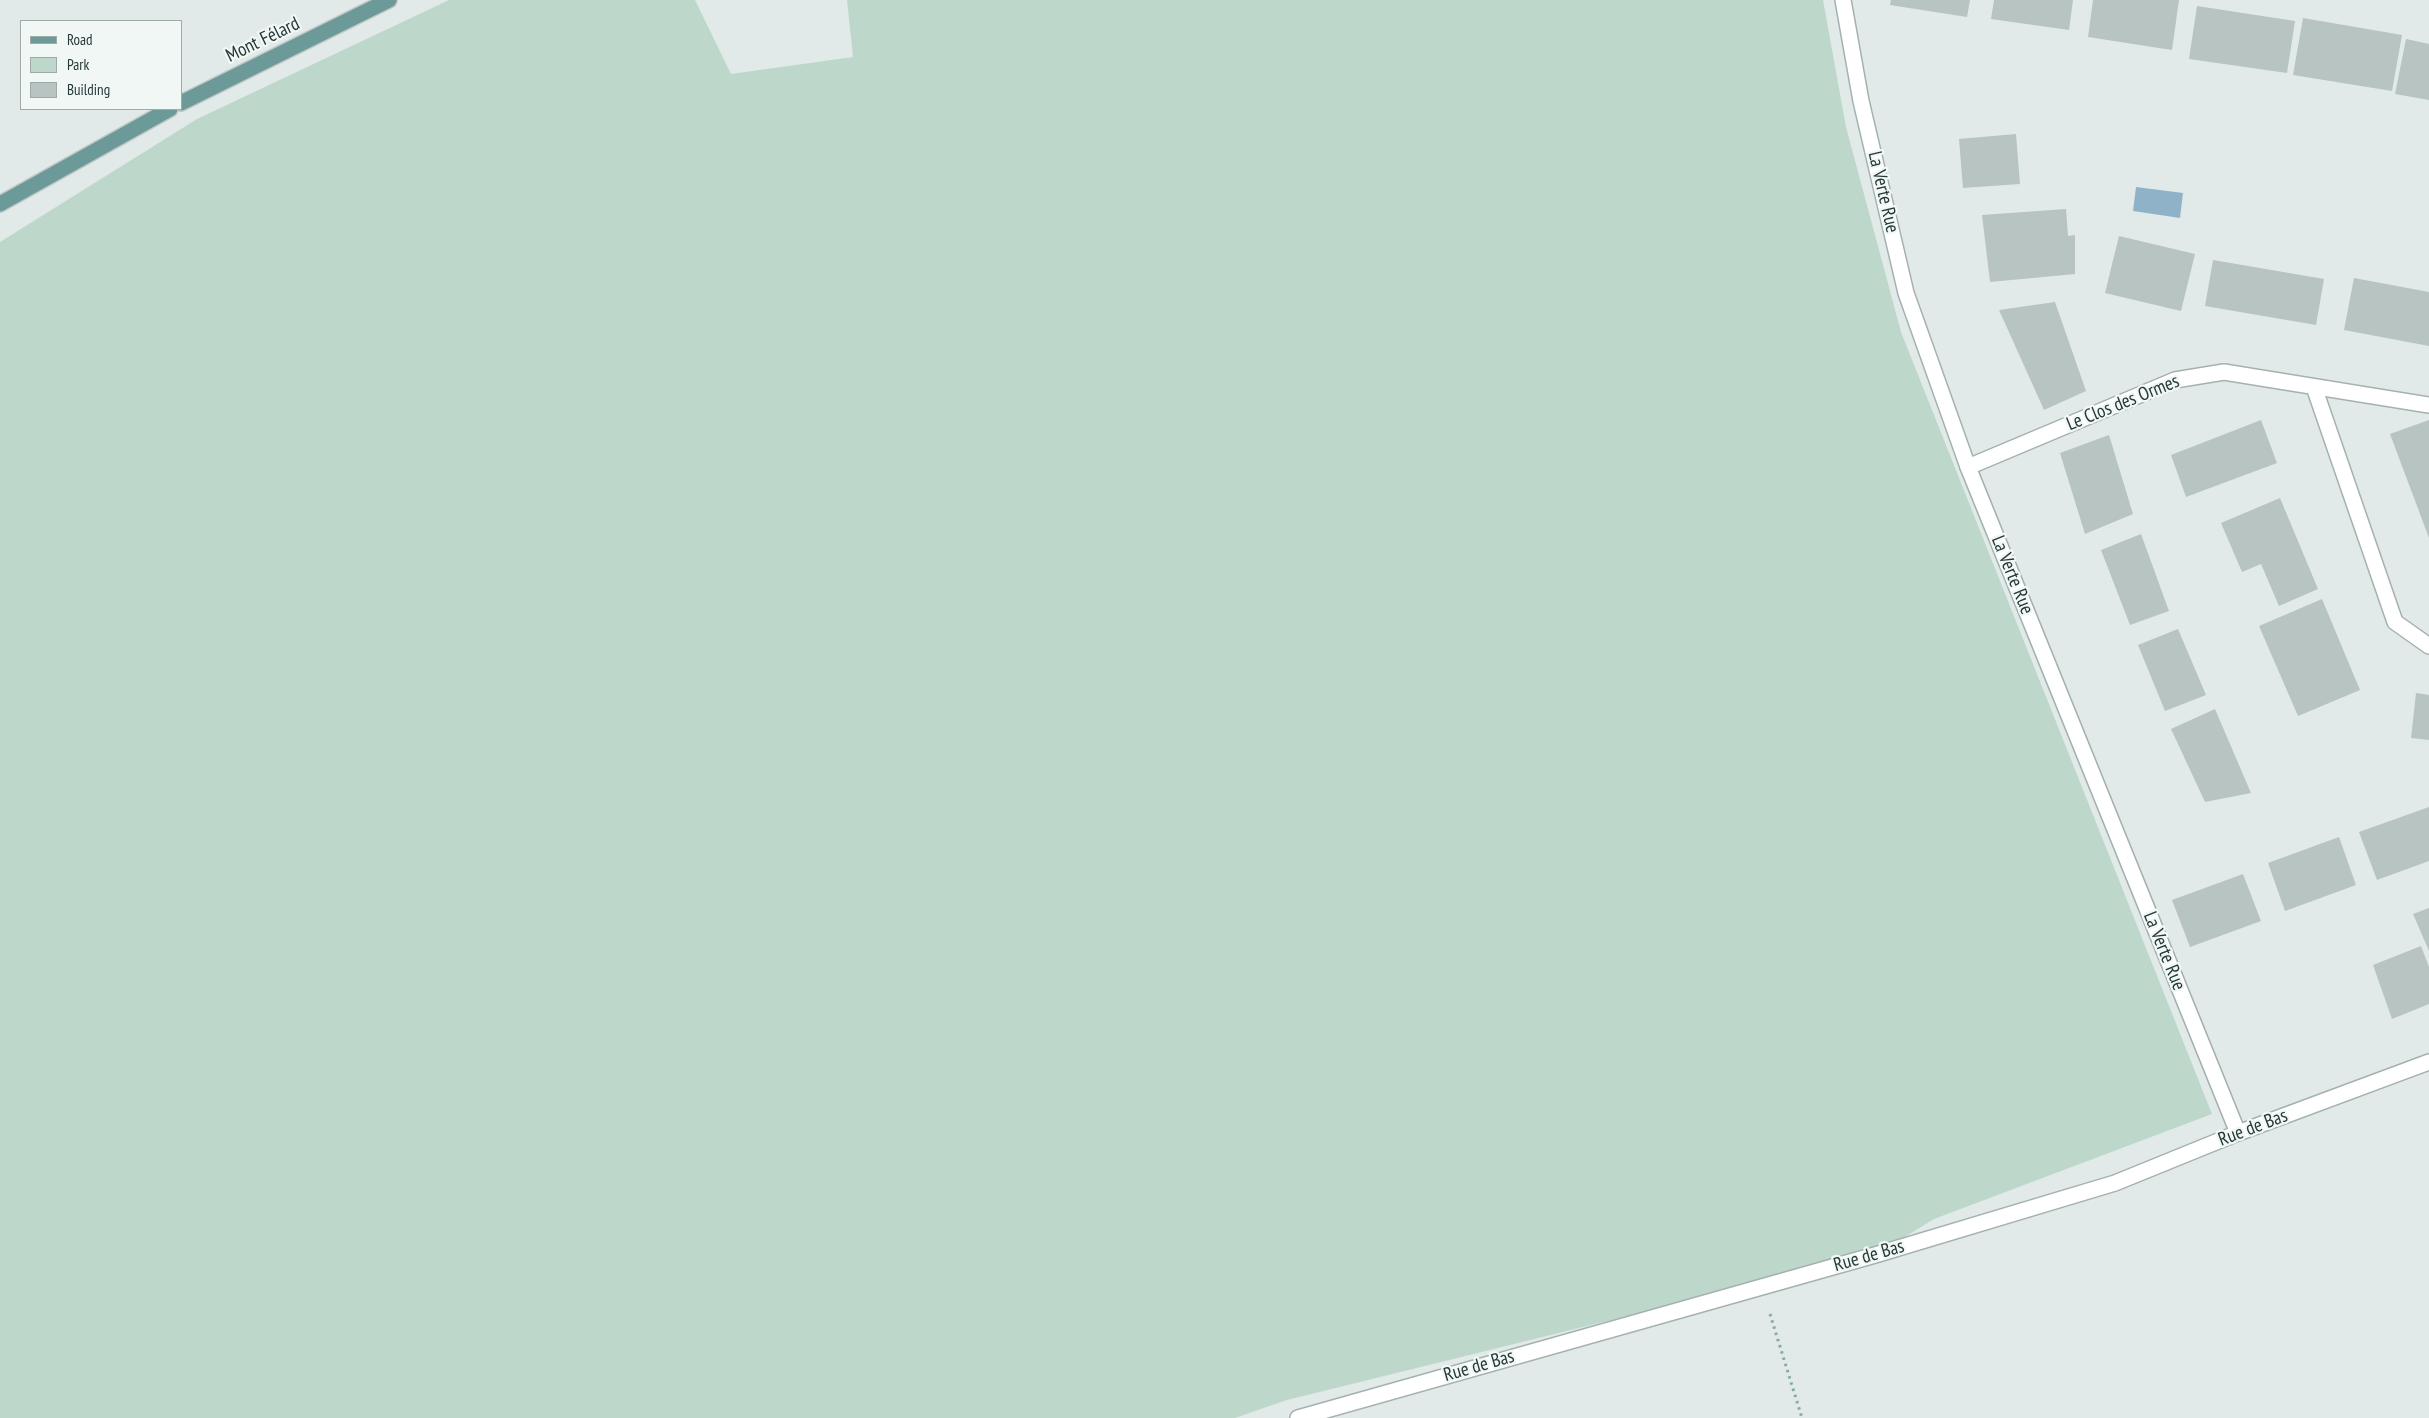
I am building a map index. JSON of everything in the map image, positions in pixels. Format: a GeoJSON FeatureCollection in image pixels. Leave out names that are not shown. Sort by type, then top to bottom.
{"type":"FeatureCollection","features":[{"type":"Feature","properties":{"kind":"main road","name":"Mont Félard"},"geometry":{"type":"LineString","coordinates":[[182,103],[389,0]]}},
{"type":"Feature","properties":{"kind":"main road"},"geometry":{"type":"LineString","coordinates":[[0,204],[168,110]]}},
{"type":"Feature","properties":{"kind":"street","name":"La Verte Rue"},"geometry":{"type":"LineString","coordinates":[[1843,0],[1861,101],[1906,293],[1968,467],[2238,1133]]}},
{"type":"Feature","properties":{"kind":"street","name":"Le Clos des Ormes"},"geometry":{"type":"LineString","coordinates":[[1968,467],[2175,380],[2224,372],[2429,405]]}},
{"type":"Feature","properties":{"kind":"street"},"geometry":{"type":"LineString","coordinates":[[2314,387],[2395,622],[2429,646]]}},
{"type":"Feature","properties":{"kind":"street","name":"Rue de Bas"},"geometry":{"type":"LineString","coordinates":[[1298,1418],[1762,1287],[2115,1183],[2238,1133],[2429,1062]]}},
{"type":"Feature","properties":{"kind":"path"},"geometry":{"type":"LineString","coordinates":[[1762,1287],[1802,1418]]}},
{"type":"Feature","properties":{"kind":"green space"},"geometry":{"type":"Polygon","coordinates":[[[449,0],[695,0],[731,74],[853,57],[847,0],[1823,0],[1846,127],[1901,332],[2212,1114],[1934,1219],[1875,1255],[1287,1400],[1235,1418],[0,1418],[0,242],[197,119],[449,0]]]}},
{"type":"Feature","properties":{"kind":"water"},"geometry":{"type":"Polygon","coordinates":[[[2136,187],[2183,193],[2180,218],[2133,211],[2136,187]]]}},
{"type":"Feature","properties":{"kind":"building"},"geometry":{"type":"Polygon","coordinates":[[[1891,0],[1970,0],[1967,17],[1890,5],[1891,0]]]}},
{"type":"Feature","properties":{"kind":"building"},"geometry":{"type":"Polygon","coordinates":[[[1994,0],[2073,0],[2069,30],[1991,19],[1994,0]]]}},
{"type":"Feature","properties":{"kind":"building"},"geometry":{"type":"Polygon","coordinates":[[[2093,0],[2179,0],[2172,50],[2088,37],[2093,0]]]}},
{"type":"Feature","properties":{"kind":"building"},"geometry":{"type":"Polygon","coordinates":[[[2197,6],[2295,21],[2287,73],[2189,59],[2197,6]]]}},
{"type":"Feature","properties":{"kind":"building"},"geometry":{"type":"Polygon","coordinates":[[[2303,18],[2402,35],[2392,91],[2293,75],[2303,18]]]}},
{"type":"Feature","properties":{"kind":"building"},"geometry":{"type":"Polygon","coordinates":[[[2406,39],[2429,44],[2429,100],[2395,94],[2406,39]]]}},
{"type":"Feature","properties":{"kind":"building"},"geometry":{"type":"Polygon","coordinates":[[[2016,134],[2020,184],[1963,188],[1959,139],[2016,134]]]}},
{"type":"Feature","properties":{"kind":"building"},"geometry":{"type":"Polygon","coordinates":[[[2066,209],[2068,236],[2075,235],[2075,274],[1990,282],[1982,215],[2066,209]]]}},
{"type":"Feature","properties":{"kind":"building"},"geometry":{"type":"Polygon","coordinates":[[[2119,236],[2195,254],[2181,311],[2105,293],[2119,236]]]}},
{"type":"Feature","properties":{"kind":"building"},"geometry":{"type":"Polygon","coordinates":[[[2213,260],[2324,279],[2316,325],[2205,306],[2213,260]]]}},
{"type":"Feature","properties":{"kind":"building"},"geometry":{"type":"Polygon","coordinates":[[[2354,278],[2429,292],[2429,346],[2344,330],[2354,278]]]}},
{"type":"Feature","properties":{"kind":"building"},"geometry":{"type":"Polygon","coordinates":[[[2055,302],[2086,391],[2044,410],[1999,310],[2055,302]]]}},
{"type":"Feature","properties":{"kind":"building"},"geometry":{"type":"Polygon","coordinates":[[[2261,420],[2277,463],[2186,497],[2171,455],[2261,420]]]}},
{"type":"Feature","properties":{"kind":"building"},"geometry":{"type":"Polygon","coordinates":[[[2429,420],[2429,538],[2390,434],[2429,420]]]}},
{"type":"Feature","properties":{"kind":"building"},"geometry":{"type":"Polygon","coordinates":[[[2109,435],[2133,514],[2085,534],[2060,453],[2109,435]]]}},
{"type":"Feature","properties":{"kind":"building"},"geometry":{"type":"Polygon","coordinates":[[[2280,498],[2318,589],[2279,606],[2261,564],[2242,572],[2221,523],[2280,498]]]}},
{"type":"Feature","properties":{"kind":"building"},"geometry":{"type":"Polygon","coordinates":[[[2141,534],[2169,611],[2130,625],[2101,550],[2141,534]]]}},
{"type":"Feature","properties":{"kind":"building"},"geometry":{"type":"Polygon","coordinates":[[[2322,599],[2360,690],[2298,716],[2259,626],[2322,599]]]}},
{"type":"Feature","properties":{"kind":"building"},"geometry":{"type":"Polygon","coordinates":[[[2178,629],[2206,695],[2165,711],[2138,645],[2178,629]]]}},
{"type":"Feature","properties":{"kind":"building"},"geometry":{"type":"Polygon","coordinates":[[[2416,693],[2429,695],[2429,740],[2411,738],[2416,693]]]}},
{"type":"Feature","properties":{"kind":"building"},"geometry":{"type":"Polygon","coordinates":[[[2215,709],[2251,793],[2205,802],[2171,729],[2215,709]]]}},
{"type":"Feature","properties":{"kind":"building"},"geometry":{"type":"Polygon","coordinates":[[[2429,807],[2429,861],[2377,880],[2359,832],[2429,807]]]}},
{"type":"Feature","properties":{"kind":"building"},"geometry":{"type":"Polygon","coordinates":[[[2339,837],[2356,885],[2285,911],[2268,863],[2339,837]]]}},
{"type":"Feature","properties":{"kind":"building"},"geometry":{"type":"Polygon","coordinates":[[[2243,874],[2261,921],[2190,947],[2172,900],[2243,874]]]}},
{"type":"Feature","properties":{"kind":"building"},"geometry":{"type":"Polygon","coordinates":[[[2429,908],[2429,951],[2413,914],[2429,908]]]}},
{"type":"Feature","properties":{"kind":"building"},"geometry":{"type":"Polygon","coordinates":[[[2421,946],[2429,967],[2429,1004],[2392,1019],[2373,965],[2421,946]]]}}]}
